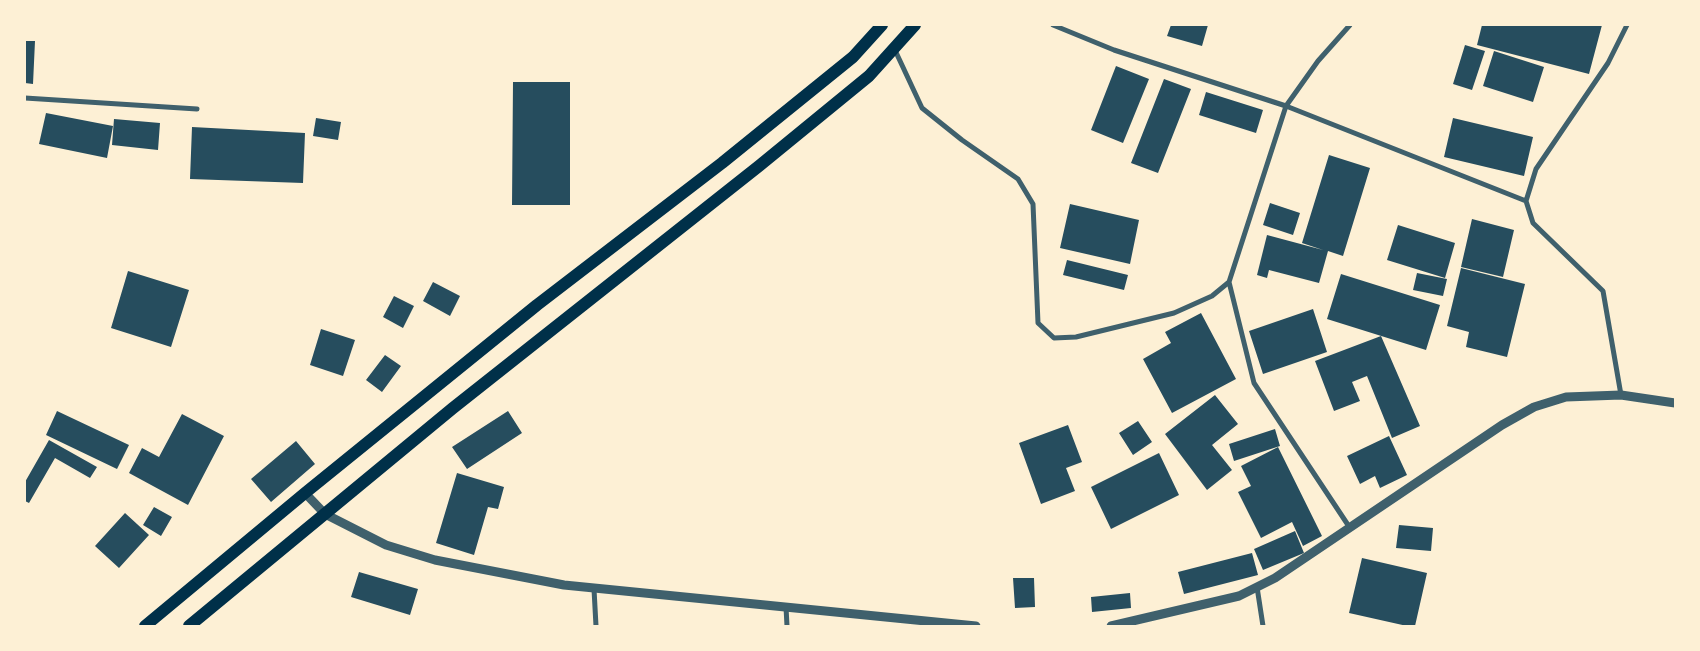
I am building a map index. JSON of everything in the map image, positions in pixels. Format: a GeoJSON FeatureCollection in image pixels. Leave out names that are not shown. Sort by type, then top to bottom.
{"type":"FeatureCollection","features":[{"type":"Feature","properties":{"kind":"main road"},"geometry":{"type":"LineString","coordinates":[[145,626],[305,493],[537,305],[722,163],[838,70],[853,57],[882,25]]}},
{"type":"Feature","properties":{"kind":"main road"},"geometry":{"type":"LineString","coordinates":[[189,626],[453,408],[760,166],[869,76],[915,25]]}},
{"type":"Feature","properties":{"kind":"street"},"geometry":{"type":"LineString","coordinates":[[1053,25],[1114,50],[1286,106],[1526,201]]}},
{"type":"Feature","properties":{"kind":"street"},"geometry":{"type":"LineString","coordinates":[[1350,25],[1318,61],[1286,106],[1229,282],[1254,383],[1350,528]]}},
{"type":"Feature","properties":{"kind":"street"},"geometry":{"type":"LineString","coordinates":[[1620,395],[1603,291],[1533,223],[1526,201],[1536,169],[1608,63],[1627,25]]}},
{"type":"Feature","properties":{"kind":"street"},"geometry":{"type":"LineString","coordinates":[[894,48],[922,108],[962,140],[1018,180],[1033,204],[1038,323],[1054,338],[1076,337],[1174,312],[1212,296],[1229,282]]}},
{"type":"Feature","properties":{"kind":"street"},"geometry":{"type":"LineString","coordinates":[[25,98],[197,109]]}},
{"type":"Feature","properties":{"kind":"street"},"geometry":{"type":"LineString","coordinates":[[1111,626],[1239,596],[1275,578],[1502,425],[1534,406],[1566,397],[1620,395],[1675,403]]}},
{"type":"Feature","properties":{"kind":"street"},"geometry":{"type":"LineString","coordinates":[[305,493],[325,514],[386,545],[436,560],[564,585],[976,626]]}},
{"type":"Feature","properties":{"kind":"street"},"geometry":{"type":"LineString","coordinates":[[1257,586],[1263,626]]}},
{"type":"Feature","properties":{"kind":"street"},"geometry":{"type":"LineString","coordinates":[[594,588],[596,626]]}},
{"type":"Feature","properties":{"kind":"street"},"geometry":{"type":"LineString","coordinates":[[786,607],[787,626]]}},
{"type":"Feature","properties":{"kind":"building"},"geometry":{"type":"Polygon","coordinates":[[[1171,25],[1208,25],[1202,46],[1167,36],[1171,25]]]}},
{"type":"Feature","properties":{"kind":"building"},"geometry":{"type":"Polygon","coordinates":[[[1482,25],[1602,25],[1589,74],[1477,45],[1482,25]]]}},
{"type":"Feature","properties":{"kind":"building"},"geometry":{"type":"Polygon","coordinates":[[[25,41],[35,41],[33,84],[25,83],[25,41]]]}},
{"type":"Feature","properties":{"kind":"building"},"geometry":{"type":"Polygon","coordinates":[[[1465,45],[1485,51],[1472,90],[1453,84],[1465,45]]]}},
{"type":"Feature","properties":{"kind":"building"},"geometry":{"type":"Polygon","coordinates":[[[1494,51],[1544,67],[1533,102],[1483,86],[1494,51]]]}},
{"type":"Feature","properties":{"kind":"building"},"geometry":{"type":"Polygon","coordinates":[[[1116,66],[1149,79],[1123,143],[1091,130],[1116,66]]]}},
{"type":"Feature","properties":{"kind":"building"},"geometry":{"type":"Polygon","coordinates":[[[1164,79],[1191,89],[1158,173],[1131,163],[1164,79]]]}},
{"type":"Feature","properties":{"kind":"building"},"geometry":{"type":"Polygon","coordinates":[[[513,82],[570,82],[570,205],[512,205],[513,82]]]}},
{"type":"Feature","properties":{"kind":"building"},"geometry":{"type":"Polygon","coordinates":[[[1206,92],[1263,110],[1256,133],[1199,115],[1206,92]]]}},
{"type":"Feature","properties":{"kind":"building"},"geometry":{"type":"Polygon","coordinates":[[[46,113],[113,126],[107,158],[39,144],[46,113]]]}},
{"type":"Feature","properties":{"kind":"building"},"geometry":{"type":"Polygon","coordinates":[[[316,118],[341,122],[338,140],[313,136],[316,118]]]}},
{"type":"Feature","properties":{"kind":"building"},"geometry":{"type":"Polygon","coordinates":[[[1453,118],[1533,137],[1524,176],[1444,157],[1453,118]]]}},
{"type":"Feature","properties":{"kind":"building"},"geometry":{"type":"Polygon","coordinates":[[[114,119],[160,123],[158,150],[112,145],[114,119]]]}},
{"type":"Feature","properties":{"kind":"building"},"geometry":{"type":"Polygon","coordinates":[[[192,127],[305,133],[303,183],[190,179],[192,127]]]}},
{"type":"Feature","properties":{"kind":"building"},"geometry":{"type":"Polygon","coordinates":[[[1329,155],[1370,168],[1343,256],[1328,251],[1319,283],[1269,270],[1267,278],[1257,275],[1267,235],[1323,250],[1302,243],[1329,155]]]}},
{"type":"Feature","properties":{"kind":"building"},"geometry":{"type":"Polygon","coordinates":[[[1270,203],[1300,213],[1293,235],[1263,225],[1270,203]]]}},
{"type":"Feature","properties":{"kind":"building"},"geometry":{"type":"Polygon","coordinates":[[[1070,204],[1139,220],[1130,264],[1060,248],[1070,204]]]}},
{"type":"Feature","properties":{"kind":"building"},"geometry":{"type":"Polygon","coordinates":[[[1472,219],[1514,230],[1503,277],[1461,267],[1472,219]]]}},
{"type":"Feature","properties":{"kind":"building"},"geometry":{"type":"Polygon","coordinates":[[[1398,225],[1455,243],[1445,278],[1387,260],[1398,225]]]}},
{"type":"Feature","properties":{"kind":"building"},"geometry":{"type":"Polygon","coordinates":[[[1067,260],[1128,275],[1124,290],[1063,275],[1067,260]]]}},
{"type":"Feature","properties":{"kind":"building"},"geometry":{"type":"Polygon","coordinates":[[[1461,268],[1525,284],[1507,357],[1466,347],[1469,332],[1447,326],[1461,268]]]}},
{"type":"Feature","properties":{"kind":"building"},"geometry":{"type":"Polygon","coordinates":[[[128,271],[189,290],[171,347],[111,328],[128,271]]]}},
{"type":"Feature","properties":{"kind":"building"},"geometry":{"type":"Polygon","coordinates":[[[1417,273],[1447,279],[1443,296],[1413,290],[1417,273]]]}},
{"type":"Feature","properties":{"kind":"building"},"geometry":{"type":"Polygon","coordinates":[[[1341,274],[1440,305],[1426,350],[1327,319],[1341,274]]]}},
{"type":"Feature","properties":{"kind":"building"},"geometry":{"type":"Polygon","coordinates":[[[433,282],[460,296],[450,316],[423,301],[433,282]]]}},
{"type":"Feature","properties":{"kind":"building"},"geometry":{"type":"Polygon","coordinates":[[[394,296],[414,306],[403,328],[383,317],[394,296]]]}},
{"type":"Feature","properties":{"kind":"building"},"geometry":{"type":"Polygon","coordinates":[[[1313,309],[1327,352],[1263,374],[1249,331],[1313,309]]]}},
{"type":"Feature","properties":{"kind":"building"},"geometry":{"type":"Polygon","coordinates":[[[1201,313],[1236,379],[1172,413],[1143,359],[1171,343],[1165,332],[1201,313]]]}},
{"type":"Feature","properties":{"kind":"building"},"geometry":{"type":"Polygon","coordinates":[[[321,329],[355,340],[343,376],[310,365],[321,329]]]}},
{"type":"Feature","properties":{"kind":"building"},"geometry":{"type":"Polygon","coordinates":[[[1381,336],[1420,426],[1392,438],[1367,376],[1352,382],[1360,401],[1334,411],[1315,361],[1381,336]]]}},
{"type":"Feature","properties":{"kind":"building"},"geometry":{"type":"Polygon","coordinates":[[[385,355],[401,366],[382,392],[366,380],[385,355]]]}},
{"type":"Feature","properties":{"kind":"building"},"geometry":{"type":"Polygon","coordinates":[[[1215,395],[1238,424],[1212,445],[1232,470],[1207,490],[1165,434],[1215,395]]]}},
{"type":"Feature","properties":{"kind":"building"},"geometry":{"type":"Polygon","coordinates":[[[57,411],[129,445],[117,469],[46,435],[57,411]]]}},
{"type":"Feature","properties":{"kind":"building"},"geometry":{"type":"Polygon","coordinates":[[[508,411],[522,433],[467,469],[452,447],[508,411]]]}},
{"type":"Feature","properties":{"kind":"building"},"geometry":{"type":"Polygon","coordinates":[[[182,414],[224,436],[188,505],[129,473],[142,448],[159,457],[182,414]]]}},
{"type":"Feature","properties":{"kind":"building"},"geometry":{"type":"Polygon","coordinates":[[[1138,421],[1152,442],[1133,455],[1119,433],[1138,421]]]}},
{"type":"Feature","properties":{"kind":"building"},"geometry":{"type":"Polygon","coordinates":[[[1068,425],[1082,462],[1066,468],[1075,491],[1041,504],[1019,443],[1068,425]]]}},
{"type":"Feature","properties":{"kind":"building"},"geometry":{"type":"Polygon","coordinates":[[[1275,429],[1280,446],[1234,461],[1229,444],[1275,429]]]}},
{"type":"Feature","properties":{"kind":"building"},"geometry":{"type":"Polygon","coordinates":[[[1389,436],[1407,475],[1380,488],[1375,476],[1360,484],[1347,456],[1389,436]]]}},
{"type":"Feature","properties":{"kind":"building"},"geometry":{"type":"Polygon","coordinates":[[[49,440],[97,467],[90,478],[55,458],[29,503],[25,501],[25,482],[49,440]]]}},
{"type":"Feature","properties":{"kind":"building"},"geometry":{"type":"Polygon","coordinates":[[[296,441],[315,464],[271,502],[251,479],[296,441]]]}},
{"type":"Feature","properties":{"kind":"building"},"geometry":{"type":"Polygon","coordinates":[[[1278,447],[1322,536],[1303,546],[1292,522],[1261,538],[1238,492],[1251,486],[1241,466],[1278,447]]]}},
{"type":"Feature","properties":{"kind":"building"},"geometry":{"type":"Polygon","coordinates":[[[1159,453],[1179,495],[1111,529],[1091,487],[1159,453]]]}},
{"type":"Feature","properties":{"kind":"building"},"geometry":{"type":"Polygon","coordinates":[[[457,473],[504,487],[498,509],[488,507],[474,555],[436,543],[457,473]]]}},
{"type":"Feature","properties":{"kind":"building"},"geometry":{"type":"Polygon","coordinates":[[[154,507],[172,517],[161,536],[143,525],[154,507]]]}},
{"type":"Feature","properties":{"kind":"building"},"geometry":{"type":"Polygon","coordinates":[[[125,513],[149,535],[119,568],[95,546],[125,513]]]}},
{"type":"Feature","properties":{"kind":"building"},"geometry":{"type":"Polygon","coordinates":[[[1399,525],[1433,528],[1431,551],[1396,548],[1399,525]]]}},
{"type":"Feature","properties":{"kind":"building"},"geometry":{"type":"Polygon","coordinates":[[[1295,531],[1304,553],[1263,570],[1254,549],[1295,531]]]}},
{"type":"Feature","properties":{"kind":"building"},"geometry":{"type":"Polygon","coordinates":[[[1252,553],[1258,575],[1184,594],[1178,572],[1252,553]]]}},
{"type":"Feature","properties":{"kind":"building"},"geometry":{"type":"Polygon","coordinates":[[[1362,558],[1427,573],[1415,626],[1407,626],[1349,613],[1362,558]]]}},
{"type":"Feature","properties":{"kind":"building"},"geometry":{"type":"Polygon","coordinates":[[[359,572],[418,589],[410,615],[351,597],[359,572]]]}},
{"type":"Feature","properties":{"kind":"building"},"geometry":{"type":"Polygon","coordinates":[[[1013,578],[1034,578],[1035,607],[1015,608],[1013,578]]]}},
{"type":"Feature","properties":{"kind":"building"},"geometry":{"type":"Polygon","coordinates":[[[1130,593],[1131,608],[1092,612],[1091,597],[1130,593]]]}}]}
